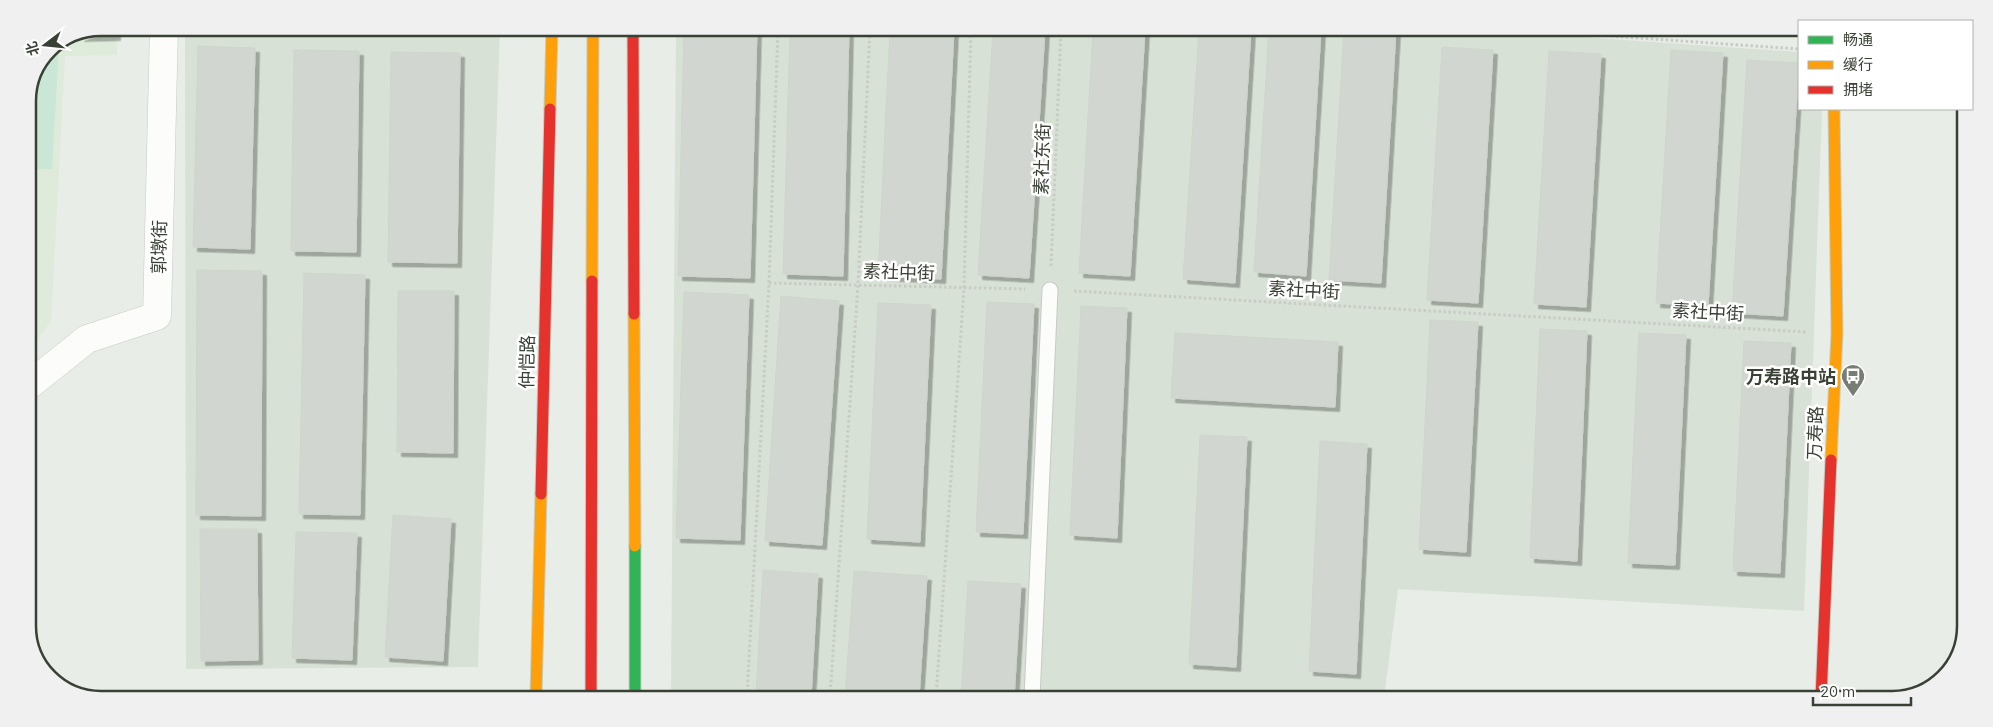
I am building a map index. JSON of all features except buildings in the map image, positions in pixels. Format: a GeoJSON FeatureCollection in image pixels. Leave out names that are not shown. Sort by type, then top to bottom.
{"type":"FeatureCollection","features":[{"type":"Feature","properties":{"kind":"main road","name":"仲恺路"},"geometry":{"type":"LineString","coordinates":[[536,691],[552,36]]}},
{"type":"Feature","properties":{"kind":"main road"},"geometry":{"type":"LineString","coordinates":[[591,691],[593,36]]}},
{"type":"Feature","properties":{"kind":"main road"},"geometry":{"type":"LineString","coordinates":[[632,36],[635,691]]}},
{"type":"Feature","properties":{"kind":"main road","name":"万寿路"},"geometry":{"type":"LineString","coordinates":[[1821,691],[1837,333],[1834,110]]}},
{"type":"Feature","properties":{"kind":"street","name":"郭墩街"},"geometry":{"type":"LineString","coordinates":[[36,380],[87,339],[157,316],[164,36]]}},
{"type":"Feature","properties":{"kind":"lane"},"geometry":{"type":"LineString","coordinates":[[1032,691],[1050,290]]}},
{"type":"Feature","properties":{"kind":"path"},"geometry":{"type":"LineString","coordinates":[[747,691],[769,283],[778,36]]}},
{"type":"Feature","properties":{"kind":"path"},"geometry":{"type":"LineString","coordinates":[[830,691],[858,285],[870,36]]}},
{"type":"Feature","properties":{"kind":"path"},"geometry":{"type":"LineString","coordinates":[[936,691],[964,288],[972,36]]}},
{"type":"Feature","properties":{"kind":"path","name":"素社东街"},"geometry":{"type":"LineString","coordinates":[[1050,290],[1061,36]]}},
{"type":"Feature","properties":{"kind":"path"},"geometry":{"type":"LineString","coordinates":[[1619,36],[1798,49]]}},
{"type":"Feature","properties":{"kind":"path","name":"素社中街"},"geometry":{"type":"LineString","coordinates":[[769,283],[1050,290],[1837,333]]}},
{"type":"Feature","properties":{"kind":"shaded area"},"geometry":{"type":"Polygon","coordinates":[[[116,36],[117,55],[70,56],[70,44],[89,38],[116,36]]]}},
{"type":"Feature","properties":{"kind":"shaded area"},"geometry":{"type":"Polygon","coordinates":[[[185,36],[500,36],[478,667],[186,669],[185,36]]]}},
{"type":"Feature","properties":{"kind":"shaded area"},"geometry":{"type":"Polygon","coordinates":[[[676,36],[1568,36],[1798,52],[1798,110],[1822,110],[1804,611],[1398,589],[1385,691],[671,691],[676,36]]]}},
{"type":"Feature","properties":{"kind":"shaded area"},"geometry":{"type":"Polygon","coordinates":[[[44,70],[64,70],[51,322],[36,341],[36,102],[41,77],[44,70]]]}},
{"type":"Feature","properties":{"kind":"shaded area"},"geometry":{"type":"Polygon","coordinates":[[[44,70],[58,70],[52,169],[36,169],[36,102],[38,89],[44,70]]]}},
{"type":"Feature","properties":{"kind":"traffic: fast"},"geometry":{"type":"LineString","coordinates":[[635,546],[635,691]]}},
{"type":"Feature","properties":{"kind":"traffic: slow"},"geometry":{"type":"LineString","coordinates":[[550,109],[552,36]]}},
{"type":"Feature","properties":{"kind":"traffic: slow"},"geometry":{"type":"LineString","coordinates":[[592,281],[593,36]]}},
{"type":"Feature","properties":{"kind":"traffic: slow"},"geometry":{"type":"LineString","coordinates":[[1831,460],[1837,333],[1834,110]]}},
{"type":"Feature","properties":{"kind":"traffic: slow"},"geometry":{"type":"LineString","coordinates":[[634,314],[635,546]]}},
{"type":"Feature","properties":{"kind":"traffic: slow"},"geometry":{"type":"LineString","coordinates":[[536,691],[541,494]]}},
{"type":"Feature","properties":{"kind":"traffic: jam"},"geometry":{"type":"LineString","coordinates":[[633,36],[634,314]]}},
{"type":"Feature","properties":{"kind":"traffic: jam"},"geometry":{"type":"LineString","coordinates":[[541,494],[550,109]]}},
{"type":"Feature","properties":{"kind":"traffic: jam"},"geometry":{"type":"LineString","coordinates":[[591,691],[592,281]]}},
{"type":"Feature","properties":{"kind":"traffic: jam"},"geometry":{"type":"LineString","coordinates":[[1821,691],[1831,460]]}},
{"type":"Feature","properties":{"kind":"place","name":"万寿路中站"},"geometry":{"type":"Point","coordinates":[1853,397]}}]}
